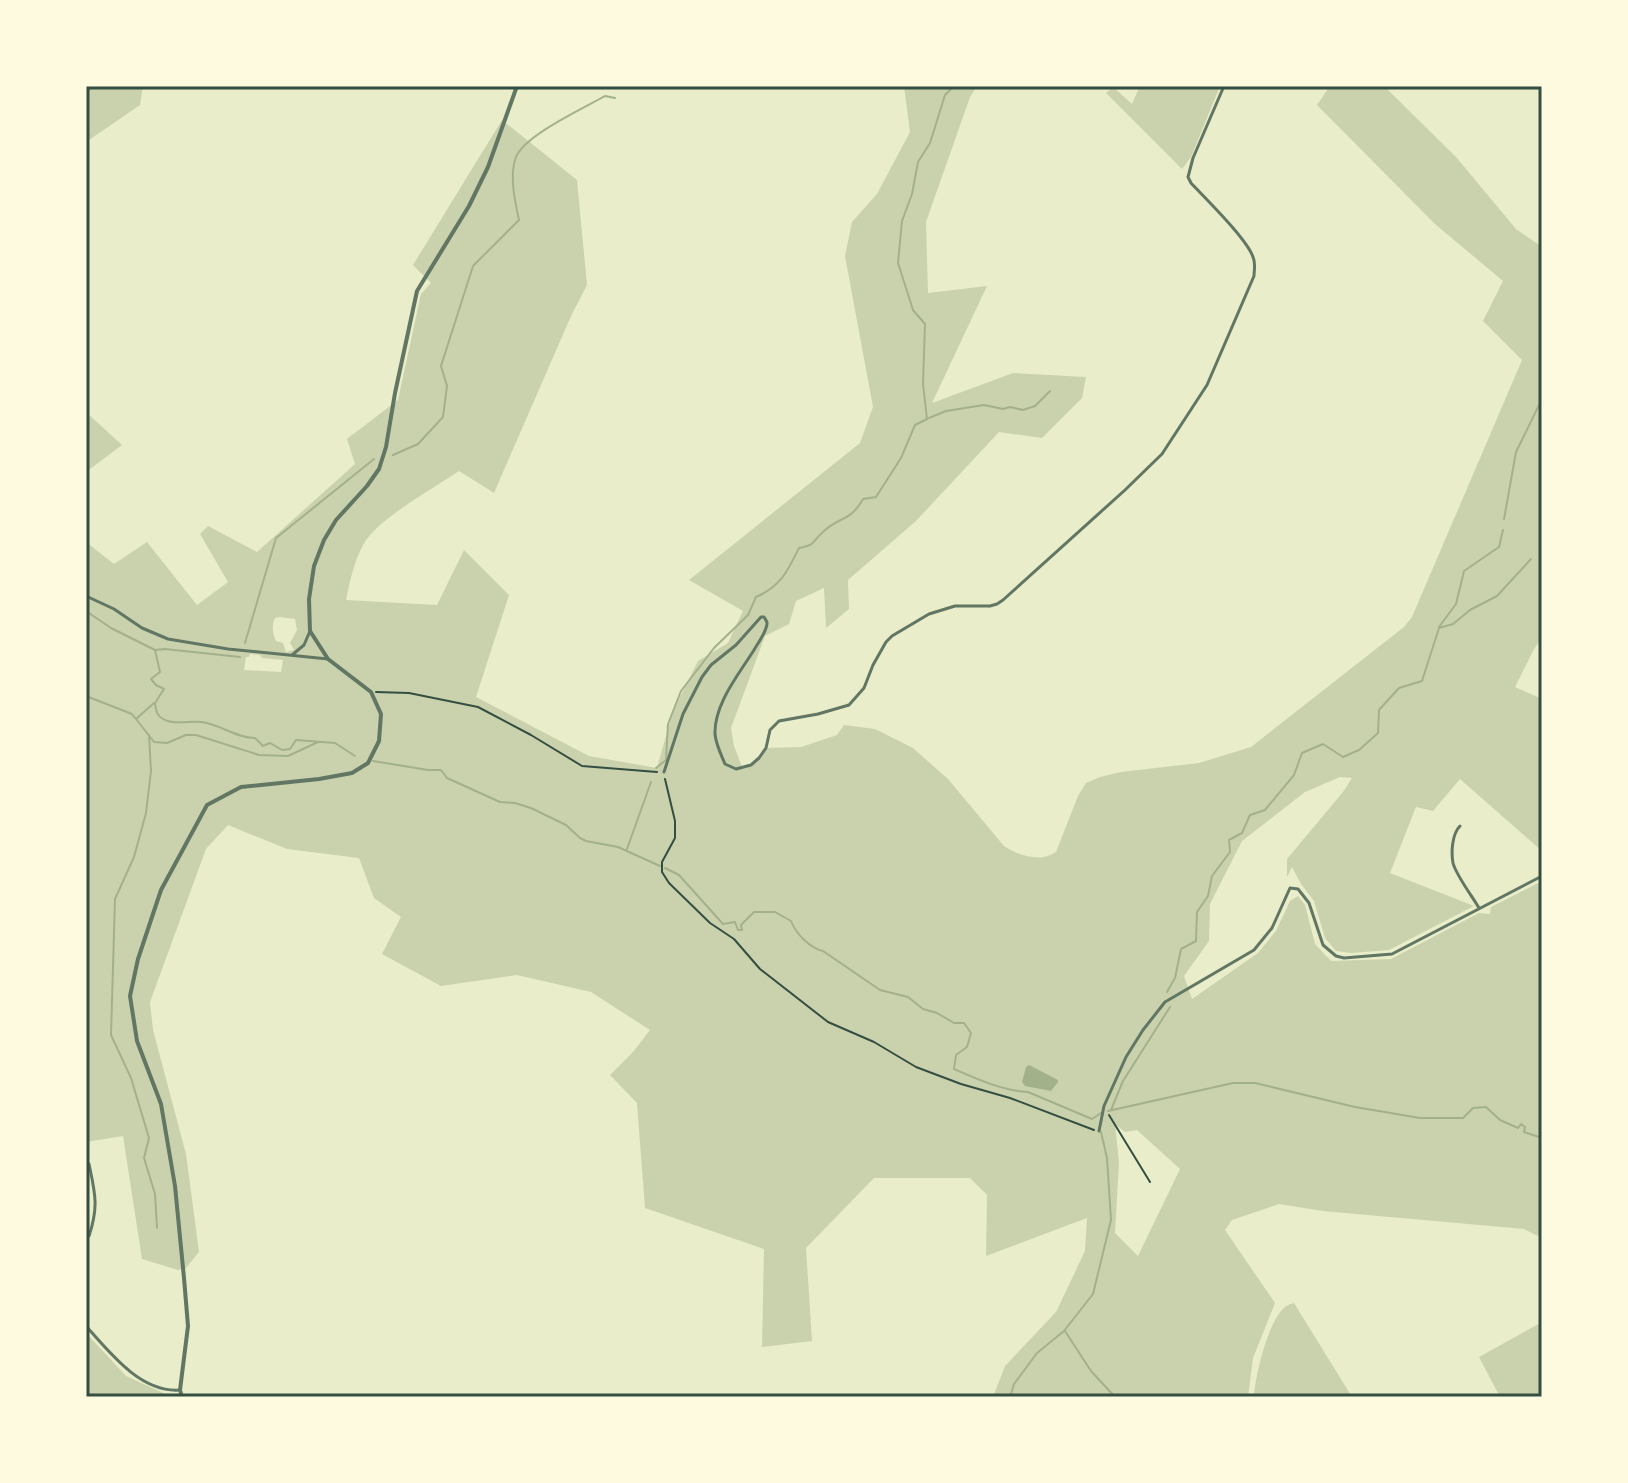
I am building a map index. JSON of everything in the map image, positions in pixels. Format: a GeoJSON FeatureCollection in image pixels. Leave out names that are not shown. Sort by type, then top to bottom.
{"type":"FeatureCollection","features":[{"type":"Feature","properties":{"kind":"street"},"geometry":{"type":"LineString","coordinates":[[288,656],[304,645],[310,631],[309,599],[314,566],[324,540],[336,520],[379,469],[417,291],[469,206],[488,167],[517,86]]}},
{"type":"Feature","properties":{"kind":"street"},"geometry":{"type":"LineString","coordinates":[[664,772],[683,714],[702,677],[761,617],[767,623],[766,631],[717,716],[715,733],[718,747],[725,764],[736,769],[751,765],[759,758],[766,748],[770,730],[779,721],[849,705],[864,688],[880,651],[892,636],[940,609],[990,606],[1003,600],[1151,466],[1171,442],[1214,371],[1254,276],[1251,251],[1188,177],[1224,86]]}},
{"type":"Feature","properties":{"kind":"street"},"geometry":{"type":"LineString","coordinates":[[86,596],[102,602],[158,636],[228,649],[328,659]]}},
{"type":"Feature","properties":{"kind":"street"},"geometry":{"type":"LineString","coordinates":[[182,1397],[180,1390],[188,1326],[175,1186],[161,1104],[137,1041],[130,996],[138,959],[161,890],[207,805],[241,787],[352,773],[368,763],[379,741],[381,714],[371,692],[328,659],[310,631]]}},
{"type":"Feature","properties":{"kind":"street"},"geometry":{"type":"LineString","coordinates":[[1460,826],[1455,830],[1453,839],[1453,864],[1479,908]]}},
{"type":"Feature","properties":{"kind":"street"},"geometry":{"type":"LineString","coordinates":[[1099,1131],[1104,1106],[1126,1057],[1165,1002],[1254,950],[1272,928],[1290,888],[1298,889],[1309,903],[1323,945],[1336,956],[1344,958],[1392,954],[1542,876]]}},
{"type":"Feature","properties":{"kind":"street"},"geometry":{"type":"LineString","coordinates":[[86,1236],[89,1236],[93,1225],[96,1197],[89,1164]]}},
{"type":"Feature","properties":{"kind":"street"},"geometry":{"type":"LineString","coordinates":[[86,1326],[130,1371],[149,1383],[180,1390]]}},
{"type":"Feature","properties":{"kind":"path"},"geometry":{"type":"LineString","coordinates":[[371,692],[409,693],[478,707],[582,766],[664,772],[675,821],[675,838],[662,862],[662,872],[669,883],[710,923],[734,939],[760,969],[828,1022],[874,1042],[916,1067],[1099,1131]]}},
{"type":"Feature","properties":{"kind":"path"},"geometry":{"type":"LineString","coordinates":[[1110,1116],[1150,1182]]}},
{"type":"Feature","properties":{"kind":"shaded area"},"geometry":{"type":"Polygon","coordinates":[[[86,86],[143,86],[140,105],[86,142],[86,86]]]}},
{"type":"Feature","properties":{"kind":"shaded area"},"geometry":{"type":"Polygon","coordinates":[[[904,86],[977,86],[970,97],[926,222],[928,293],[987,286],[932,403],[1013,373],[1086,377],[1082,398],[1042,438],[999,432],[916,521],[848,580],[849,609],[826,628],[824,588],[796,601],[789,624],[765,636],[731,728],[742,767],[751,765],[766,748],[801,747],[837,735],[844,725],[875,729],[913,748],[948,779],[1004,846],[1030,857],[1043,857],[1056,852],[1086,783],[1121,772],[1199,763],[1251,747],[1404,627],[1412,617],[1522,360],[1483,321],[1503,281],[1435,224],[1317,105],[1330,86],[1384,86],[1456,157],[1516,229],[1542,247],[1542,638],[1515,687],[1542,699],[1542,851],[1460,779],[1433,811],[1416,807],[1390,873],[1474,906],[1389,950],[1336,951],[1325,938],[1314,901],[1292,867],[1287,877],[1287,859],[1352,778],[1340,777],[1305,792],[1242,841],[1210,904],[1209,941],[1184,976],[1192,999],[1258,953],[1276,931],[1290,901],[1298,896],[1305,905],[1315,944],[1331,961],[1391,959],[1479,913],[1490,914],[1491,907],[1542,881],[1542,1238],[1524,1229],[1323,1211],[1279,1204],[1232,1220],[1225,1230],[1275,1303],[1253,1358],[1248,1397],[993,1397],[1005,1366],[1056,1312],[1085,1251],[1087,1218],[986,1256],[987,1195],[970,1178],[874,1178],[806,1248],[812,1341],[762,1347],[764,1249],[645,1208],[637,1103],[610,1075],[650,1030],[591,992],[517,975],[441,986],[382,954],[401,917],[374,898],[359,858],[287,849],[228,825],[206,849],[150,1002],[153,1030],[186,1154],[199,1252],[186,1268],[178,1270],[142,1259],[123,1136],[86,1142],[86,542],[114,564],[147,542],[197,605],[228,582],[200,534],[208,526],[257,552],[355,464],[347,439],[398,400],[421,294],[431,283],[413,265],[502,120],[577,180],[587,285],[494,493],[459,471],[393,515],[363,545],[346,600],[437,605],[464,550],[509,595],[476,697],[589,756],[657,768],[673,711],[698,661],[728,643],[743,611],[689,580],[860,443],[873,407],[845,256],[852,222],[877,194],[910,132],[904,86]],[[279,617],[273,624],[276,641],[283,643],[286,652],[294,650],[290,643],[297,630],[295,619],[279,617]],[[250,654],[246,657],[244,670],[281,672],[283,660],[250,654]],[[1115,1124],[1119,1163],[1115,1233],[1138,1256],[1180,1169],[1137,1130],[1125,1132],[1115,1124]]]}},
{"type":"Feature","properties":{"kind":"shaded area"},"geometry":{"type":"Polygon","coordinates":[[[1140,86],[1220,86],[1191,157],[1182,169],[1106,93],[1113,87],[1132,104],[1140,86]]]}},
{"type":"Feature","properties":{"kind":"shaded area"},"geometry":{"type":"Polygon","coordinates":[[[86,412],[122,445],[86,472],[86,412]]]}},
{"type":"Feature","properties":{"kind":"shaded area"},"geometry":{"type":"Polygon","coordinates":[[[1029,1065],[1058,1080],[1051,1091],[1025,1086],[1022,1082],[1029,1065]]]}},
{"type":"Feature","properties":{"kind":"shaded area"},"geometry":{"type":"Polygon","coordinates":[[[1294,1303],[1352,1397],[1254,1397],[1267,1337],[1277,1316],[1287,1305],[1294,1303]]]}},
{"type":"Feature","properties":{"kind":"shaded area"},"geometry":{"type":"Polygon","coordinates":[[[1542,1322],[1542,1397],[1500,1397],[1479,1357],[1542,1322]]]}},
{"type":"Feature","properties":{"kind":"shaded area"},"geometry":{"type":"Polygon","coordinates":[[[86,1333],[126,1376],[172,1397],[86,1397],[86,1333]]]}},
{"type":"Feature","properties":{"kind":"waterway"},"geometry":{"type":"LineString","coordinates":[[86,95],[91,86]]}},
{"type":"Feature","properties":{"kind":"waterway"},"geometry":{"type":"LineString","coordinates":[[656,768],[666,760],[668,724],[681,691],[714,648],[748,615],[756,597],[772,588],[782,577],[799,548],[812,544],[829,527],[849,515],[863,499],[876,497],[901,458],[915,425],[927,419],[923,384],[925,324],[913,310],[898,263],[902,221],[912,194],[918,162],[930,143],[945,95],[954,86]]}},
{"type":"Feature","properties":{"kind":"waterway"},"geometry":{"type":"LineString","coordinates":[[393,455],[418,444],[443,417],[447,386],[441,366],[473,266],[519,220],[513,180],[516,157],[531,140],[556,123],[605,96],[615,98]]}},
{"type":"Feature","properties":{"kind":"waterway"},"geometry":{"type":"LineString","coordinates":[[929,418],[946,411],[984,405],[1023,410],[1035,406],[1050,391]]}},
{"type":"Feature","properties":{"kind":"waterway"},"geometry":{"type":"LineString","coordinates":[[1504,519],[1516,452],[1542,399]]}},
{"type":"Feature","properties":{"kind":"waterway"},"geometry":{"type":"LineString","coordinates":[[245,643],[276,538],[374,459]]}},
{"type":"Feature","properties":{"kind":"waterway"},"geometry":{"type":"LineString","coordinates":[[1439,627],[1456,604],[1464,571],[1499,547],[1503,530]]}},
{"type":"Feature","properties":{"kind":"waterway"},"geometry":{"type":"LineString","coordinates":[[1167,992],[1175,978],[1181,949],[1196,941],[1197,912],[1208,896],[1212,876],[1230,852],[1229,840],[1242,833],[1250,815],[1265,810],[1294,775],[1302,753],[1323,744],[1343,757],[1359,750],[1378,733],[1379,710],[1399,688],[1422,681],[1439,628],[1453,624],[1470,610],[1497,596],[1531,559]]}},
{"type":"Feature","properties":{"kind":"waterway"},"geometry":{"type":"LineString","coordinates":[[86,611],[111,628],[155,650],[160,672],[151,679],[164,689],[155,703],[163,719],[208,723],[255,738],[263,746],[270,743],[282,750],[290,749],[296,740],[335,743],[355,756]]}},
{"type":"Feature","properties":{"kind":"waterway"},"geometry":{"type":"LineString","coordinates":[[155,650],[240,657]]}},
{"type":"Feature","properties":{"kind":"waterway"},"geometry":{"type":"LineString","coordinates":[[86,696],[132,714],[135,718]]}},
{"type":"Feature","properties":{"kind":"waterway"},"geometry":{"type":"LineString","coordinates":[[154,703],[136,719],[154,742],[167,743],[186,735],[196,735],[259,755],[288,756],[318,742]]}},
{"type":"Feature","properties":{"kind":"waterway"},"geometry":{"type":"LineString","coordinates":[[149,735],[151,771],[146,813],[134,857],[115,899],[111,1035],[131,1078],[149,1138],[144,1158],[155,1194],[157,1228]]}},
{"type":"Feature","properties":{"kind":"waterway"},"geometry":{"type":"LineString","coordinates":[[373,761],[441,770],[447,778],[500,802],[531,808],[566,825],[586,841],[618,847],[660,866]]}},
{"type":"Feature","properties":{"kind":"waterway"},"geometry":{"type":"LineString","coordinates":[[627,849],[651,782]]}},
{"type":"Feature","properties":{"kind":"waterway"},"geometry":{"type":"LineString","coordinates":[[665,868],[679,875],[723,924],[735,922],[738,930],[742,930],[741,925],[754,912],[775,912],[791,921],[808,944],[880,990],[908,997],[923,1009],[954,1023],[964,1023],[971,1033],[967,1047],[956,1055],[954,1069],[1000,1087],[1028,1092],[1092,1119],[1101,1113]]}},
{"type":"Feature","properties":{"kind":"waterway"},"geometry":{"type":"LineString","coordinates":[[1111,1110],[1123,1081],[1170,1007]]}},
{"type":"Feature","properties":{"kind":"waterway"},"geometry":{"type":"LineString","coordinates":[[1108,1111],[1233,1083],[1255,1083],[1355,1107],[1420,1118],[1463,1118],[1473,1108],[1486,1107],[1500,1120],[1518,1128],[1521,1124],[1525,1127],[1524,1132],[1542,1136]]}},
{"type":"Feature","properties":{"kind":"waterway"},"geometry":{"type":"LineString","coordinates":[[1010,1397],[1014,1384],[1037,1353],[1064,1331],[1093,1294],[1111,1220],[1107,1158],[1101,1132]]}},
{"type":"Feature","properties":{"kind":"waterway"},"geometry":{"type":"LineString","coordinates":[[1065,1331],[1091,1371],[1115,1397]]}}]}
